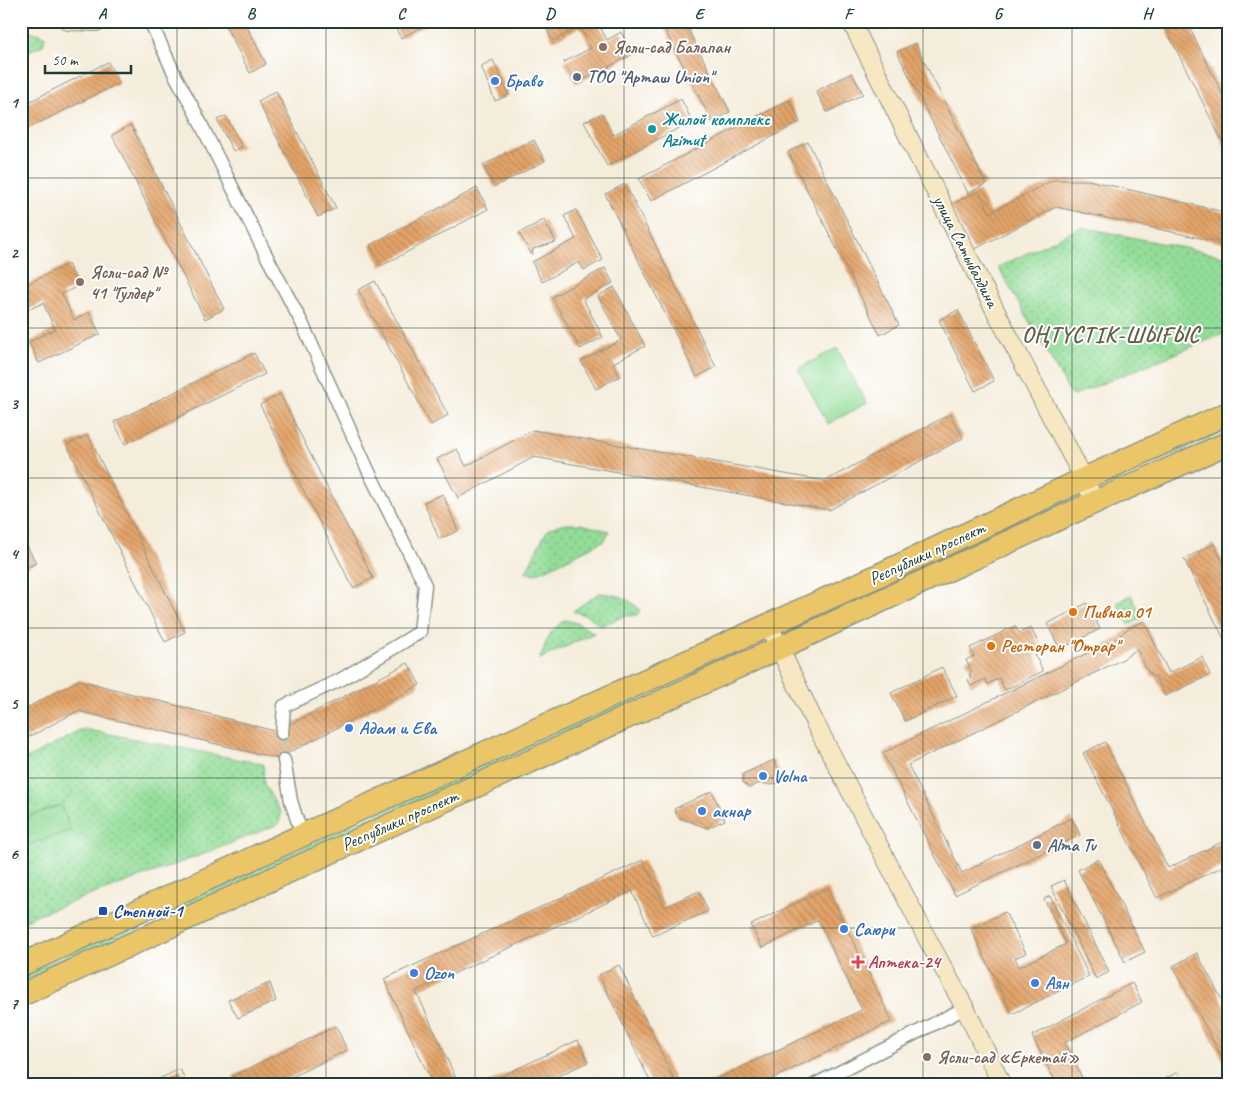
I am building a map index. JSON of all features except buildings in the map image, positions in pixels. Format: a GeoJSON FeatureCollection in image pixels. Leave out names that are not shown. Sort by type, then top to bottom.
{"type":"FeatureCollection","features":[{"type":"Feature","properties":{"kind":"highway","name":"Республики проспект"},"geometry":{"type":"LineString","coordinates":[[21,965],[302,835],[875,577],[1228,413]]}},
{"type":"Feature","properties":{"kind":"highway","name":"Республики проспект"},"geometry":{"type":"LineString","coordinates":[[21,995],[307,862],[1228,443]]}},
{"type":"Feature","properties":{"kind":"street"},"geometry":{"type":"LineString","coordinates":[[68,21],[98,21]]}},
{"type":"Feature","properties":{"kind":"street"},"geometry":{"type":"LineString","coordinates":[[150,21],[175,75],[302,324],[368,470],[425,585],[420,632],[340,680],[284,706],[282,733]]}},
{"type":"Feature","properties":{"kind":"street","name":"улица Сатыбалдина"},"geometry":{"type":"LineString","coordinates":[[851,21],[984,289],[1084,479]]}},
{"type":"Feature","properties":{"kind":"street"},"geometry":{"type":"LineString","coordinates":[[1084,479],[1095,502]]}},
{"type":"Feature","properties":{"kind":"street"},"geometry":{"type":"LineString","coordinates":[[768,624],[814,721],[965,1008],[1002,1085]]}},
{"type":"Feature","properties":{"kind":"street"},"geometry":{"type":"LineString","coordinates":[[284,760],[291,801],[302,835]]}},
{"type":"Feature","properties":{"kind":"street"},"geometry":{"type":"LineString","coordinates":[[814,1085],[965,1008]]}},
{"type":"Feature","properties":{"kind":"green space"},"geometry":{"type":"Polygon","coordinates":[[[21,28],[45,36],[43,45],[21,54],[21,28]]]}},
{"type":"Feature","properties":{"kind":"green space"},"geometry":{"type":"Polygon","coordinates":[[[1082,227],[1228,257],[1228,332],[1072,396],[998,267],[1082,227]]]}},
{"type":"Feature","properties":{"kind":"green space"},"geometry":{"type":"Polygon","coordinates":[[[837,348],[867,403],[828,424],[798,369],[837,348]]]}},
{"type":"Feature","properties":{"kind":"green space"},"geometry":{"type":"Polygon","coordinates":[[[1228,423],[1228,429],[1104,486],[1101,480],[1228,423]]]}},
{"type":"Feature","properties":{"kind":"green space"},"geometry":{"type":"Polygon","coordinates":[[[1067,497],[1069,503],[788,632],[786,626],[1067,497]]]}},
{"type":"Feature","properties":{"kind":"green space"},"geometry":{"type":"Polygon","coordinates":[[[561,524],[581,524],[609,531],[605,540],[545,570],[535,574],[526,572],[548,529],[561,524]]]}},
{"type":"Feature","properties":{"kind":"green space"},"geometry":{"type":"Polygon","coordinates":[[[599,593],[622,597],[640,610],[637,615],[625,616],[600,626],[590,617],[573,611],[599,593]]]}},
{"type":"Feature","properties":{"kind":"green space"},"geometry":{"type":"Polygon","coordinates":[[[1131,595],[1143,617],[1129,625],[1117,603],[1131,595]]]}},
{"type":"Feature","properties":{"kind":"green space"},"geometry":{"type":"Polygon","coordinates":[[[566,620],[577,623],[594,633],[540,659],[552,632],[560,623],[566,620]]]}},
{"type":"Feature","properties":{"kind":"green space"},"geometry":{"type":"Polygon","coordinates":[[[757,640],[758,644],[21,983],[21,976],[757,640]]]}},
{"type":"Feature","properties":{"kind":"green space"},"geometry":{"type":"Polygon","coordinates":[[[84,729],[263,764],[264,784],[281,813],[279,824],[204,854],[36,915],[21,923],[21,762],[84,729]]]}},
{"type":"Feature","properties":{"kind":"green space"},"geometry":{"type":"Polygon","coordinates":[[[61,805],[70,830],[22,847],[21,819],[61,805]]]}},
{"type":"Feature","properties":{"kind":"tunnel"},"geometry":{"type":"LineString","coordinates":[[282,733],[284,760]]}},
{"type":"Feature","properties":{"kind":"place","name":"Ясли-сад Балапан"},"geometry":{"type":"Point","coordinates":[603,47]}},
{"type":"Feature","properties":{"kind":"place","name":"ТОО \"Арташ Union\""},"geometry":{"type":"Point","coordinates":[577,77]}},
{"type":"Feature","properties":{"kind":"place","name":"Браво"},"geometry":{"type":"Point","coordinates":[495,81]}},
{"type":"Feature","properties":{"kind":"place","name":"Жилой комплекс Azimut"},"geometry":{"type":"Point","coordinates":[652,129]}},
{"type":"Feature","properties":{"kind":"place","name":"Ясли-сад № 41 \"Гулдер\""},"geometry":{"type":"Point","coordinates":[80,282]}},
{"type":"Feature","properties":{"kind":"place","name":"Пивная 01"},"geometry":{"type":"Point","coordinates":[1073,612]}},
{"type":"Feature","properties":{"kind":"place","name":"Ресторан \"Отрар\""},"geometry":{"type":"Point","coordinates":[991,646]}},
{"type":"Feature","properties":{"kind":"place","name":"Адам и Ева"},"geometry":{"type":"Point","coordinates":[349,728]}},
{"type":"Feature","properties":{"kind":"place","name":"Volna"},"geometry":{"type":"Point","coordinates":[763,776]}},
{"type":"Feature","properties":{"kind":"place","name":"акнар"},"geometry":{"type":"Point","coordinates":[702,811]}},
{"type":"Feature","properties":{"kind":"place","name":"Alma Tv"},"geometry":{"type":"Point","coordinates":[1037,845]}},
{"type":"Feature","properties":{"kind":"place","name":"Степной-1"},"geometry":{"type":"Point","coordinates":[103,911]}},
{"type":"Feature","properties":{"kind":"place","name":"Саюри"},"geometry":{"type":"Point","coordinates":[844,929]}},
{"type":"Feature","properties":{"kind":"place","name":"Аптека-24"},"geometry":{"type":"Point","coordinates":[858,962]}},
{"type":"Feature","properties":{"kind":"place","name":"Ozon"},"geometry":{"type":"Point","coordinates":[414,973]}},
{"type":"Feature","properties":{"kind":"place","name":"Аян"},"geometry":{"type":"Point","coordinates":[1035,983]}},
{"type":"Feature","properties":{"kind":"place","name":"Ясли-сад «Еркетай»"},"geometry":{"type":"Point","coordinates":[927,1057]}},
{"type":"Feature","properties":{"kind":"district","name":"ОҢТҮСТІК-ШЫҒЫС"},"geometry":{"type":"Point","coordinates":[1111,334]}}]}
